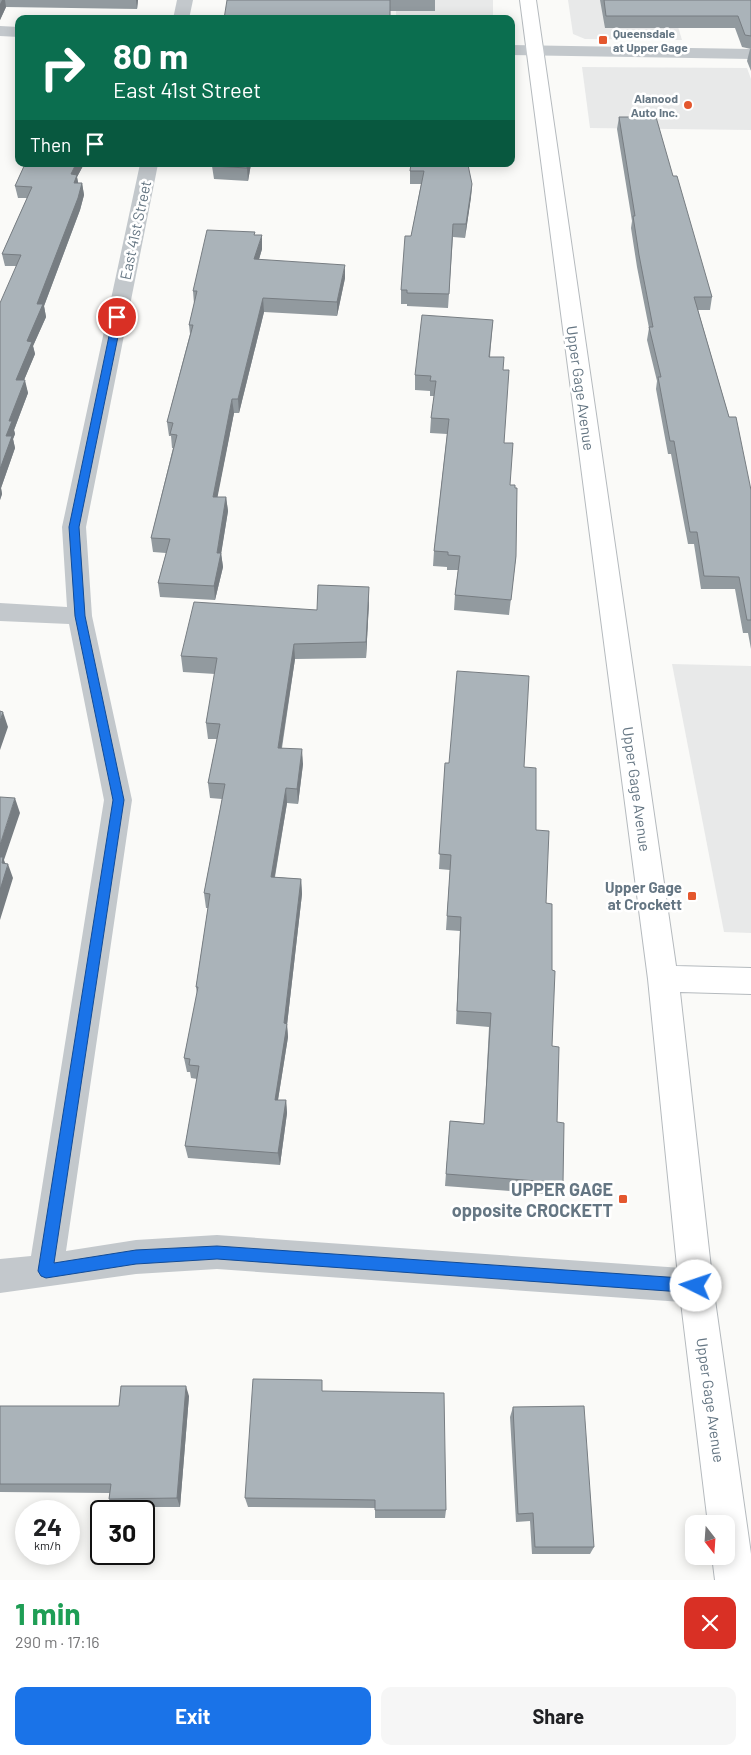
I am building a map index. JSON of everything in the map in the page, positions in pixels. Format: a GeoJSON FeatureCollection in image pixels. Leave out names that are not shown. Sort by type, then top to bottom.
{"type":"FeatureCollection","features":[{"type":"Feature","properties":{"kind":"main road","name":"Upper Gage Avenue"},"geometry":{"type":"LineString","coordinates":[[528,0],[663,978],[696,1286],[735,1580]]}},
{"type":"Feature","properties":{"kind":"main road"},"geometry":{"type":"LineString","coordinates":[[663,978],[751,981]]}},
{"type":"Feature","properties":{"kind":"street"},"geometry":{"type":"LineString","coordinates":[[182,15],[185,0]]}},
{"type":"Feature","properties":{"kind":"street"},"geometry":{"type":"LineString","coordinates":[[0,32],[15,32]]}},
{"type":"Feature","properties":{"kind":"street"},"geometry":{"type":"LineString","coordinates":[[515,50],[751,54]]}},
{"type":"Feature","properties":{"kind":"street","name":"East 41st Street"},"geometry":{"type":"LineString","coordinates":[[46,1271],[118,800],[80,616],[74,527],[148,167]]}},
{"type":"Feature","properties":{"kind":"street"},"geometry":{"type":"LineString","coordinates":[[0,612],[80,616]]}},
{"type":"Feature","properties":{"kind":"street"},"geometry":{"type":"LineString","coordinates":[[0,1276],[136,1257],[217,1252],[696,1286]]}},
{"type":"Feature","properties":{"kind":"shaded area"},"geometry":{"type":"Polygon","coordinates":[[[396,0],[493,0],[493,15],[396,15],[396,0]]]}},
{"type":"Feature","properties":{"kind":"shaded area"},"geometry":{"type":"Polygon","coordinates":[[[568,0],[670,0],[682,40],[585,39],[573,34],[568,0]]]}},
{"type":"Feature","properties":{"kind":"shaded area"},"geometry":{"type":"Polygon","coordinates":[[[582,67],[747,68],[751,79],[751,130],[590,128],[582,67]]]}},
{"type":"Feature","properties":{"kind":"shaded area"},"geometry":{"type":"Polygon","coordinates":[[[672,664],[751,666],[751,933],[724,932],[672,664]]]}},
{"type":"Feature","properties":{"kind":"building"},"geometry":{"type":"Polygon","coordinates":[[[227,0],[390,0],[390,15],[225,15],[227,0]]]}},
{"type":"Feature","properties":{"kind":"building"},"geometry":{"type":"Polygon","coordinates":[[[604,0],[751,0],[751,36],[745,35],[738,16],[606,16],[604,0]]]}},
{"type":"Feature","properties":{"kind":"building"},"geometry":{"type":"Polygon","coordinates":[[[619,117],[656,117],[673,176],[677,176],[712,297],[694,297],[729,417],[736,417],[751,490],[751,620],[747,620],[739,577],[704,576],[697,532],[690,532],[674,441],[670,441],[658,377],[661,377],[649,327],[653,327],[639,255],[633,216],[635,216],[619,117]]]}},
{"type":"Feature","properties":{"kind":"building"},"geometry":{"type":"Polygon","coordinates":[[[24,167],[74,167],[71,174],[77,175],[74,183],[82,183],[37,304],[43,304],[27,341],[32,342],[16,380],[25,380],[9,421],[12,421],[6,436],[12,436],[0,469],[0,303],[21,255],[2,254],[32,187],[15,186],[24,167]]]}},
{"type":"Feature","properties":{"kind":"building"},"geometry":{"type":"Polygon","coordinates":[[[411,167],[468,167],[472,184],[466,224],[453,224],[449,294],[407,293],[407,290],[401,290],[405,236],[411,236],[424,171],[410,171],[411,167]]]}},
{"type":"Feature","properties":{"kind":"building"},"geometry":{"type":"Polygon","coordinates":[[[207,230],[255,232],[254,235],[262,235],[254,259],[345,265],[337,302],[263,298],[238,399],[232,399],[213,497],[226,497],[217,553],[221,553],[214,586],[158,583],[170,539],[151,538],[177,435],[170,434],[173,423],[167,422],[193,325],[189,325],[197,291],[193,291],[207,230]]]}},
{"type":"Feature","properties":{"kind":"building"},"geometry":{"type":"Polygon","coordinates":[[[422,315],[493,320],[489,357],[504,357],[503,370],[509,370],[504,443],[513,443],[510,485],[515,485],[515,488],[517,488],[516,556],[511,600],[455,595],[460,556],[448,555],[448,552],[434,551],[449,419],[431,418],[436,381],[430,381],[431,376],[415,375],[422,315]]]}},
{"type":"Feature","properties":{"kind":"building"},"geometry":{"type":"Polygon","coordinates":[[[318,585],[369,587],[366,642],[294,644],[278,748],[302,749],[297,789],[286,788],[271,877],[301,879],[284,1023],[287,1024],[275,1100],[286,1100],[278,1153],[185,1146],[199,1066],[189,1065],[190,1059],[184,1058],[198,987],[196,987],[210,894],[204,893],[225,784],[208,783],[220,724],[206,723],[217,658],[181,656],[194,602],[317,610],[318,585]]]}},
{"type":"Feature","properties":{"kind":"building"},"geometry":{"type":"Polygon","coordinates":[[[457,671],[529,676],[524,767],[536,768],[536,830],[549,831],[546,903],[552,904],[552,970],[555,971],[552,1046],[559,1047],[557,1122],[564,1123],[563,1183],[446,1174],[450,1121],[484,1124],[491,1013],[457,1011],[461,917],[447,916],[451,855],[439,854],[445,763],[449,763],[457,671]]]}},
{"type":"Feature","properties":{"kind":"building"},"geometry":{"type":"Polygon","coordinates":[[[0,797],[15,798],[0,845],[0,797]]]}},
{"type":"Feature","properties":{"kind":"building"},"geometry":{"type":"Polygon","coordinates":[[[0,857],[3,857],[2,863],[8,864],[0,890],[0,857]]]}},
{"type":"Feature","properties":{"kind":"building"},"geometry":{"type":"Polygon","coordinates":[[[253,1379],[322,1380],[322,1391],[444,1393],[446,1510],[375,1510],[375,1500],[245,1498],[253,1379]]]}},
{"type":"Feature","properties":{"kind":"building"},"geometry":{"type":"Polygon","coordinates":[[[121,1386],[186,1386],[177,1498],[109,1499],[111,1484],[0,1484],[0,1406],[119,1406],[121,1386]]]}},
{"type":"Feature","properties":{"kind":"building"},"geometry":{"type":"Polygon","coordinates":[[[584,1406],[594,1547],[535,1547],[533,1513],[518,1514],[513,1407],[584,1406]]]}},
{"type":"Feature","properties":{"kind":"place","name":"Queensdale at Upper Gage"},"geometry":{"type":"Point","coordinates":[603,40]}},
{"type":"Feature","properties":{"kind":"place","name":"Alanood Auto Inc."},"geometry":{"type":"Point","coordinates":[688,105]}},
{"type":"Feature","properties":{"kind":"place","name":"Upper Gage at Crockett"},"geometry":{"type":"Point","coordinates":[692,896]}},
{"type":"Feature","properties":{"kind":"place","name":"UPPER GAGE opposite CROCKETT"},"geometry":{"type":"Point","coordinates":[623,1199]}},
{"type":"Feature","properties":{"kind":"route"},"geometry":{"type":"LineString","coordinates":[[117,317],[74,527],[80,616],[118,800],[46,1271],[116,1259],[217,1252],[696,1286]]}}]}
